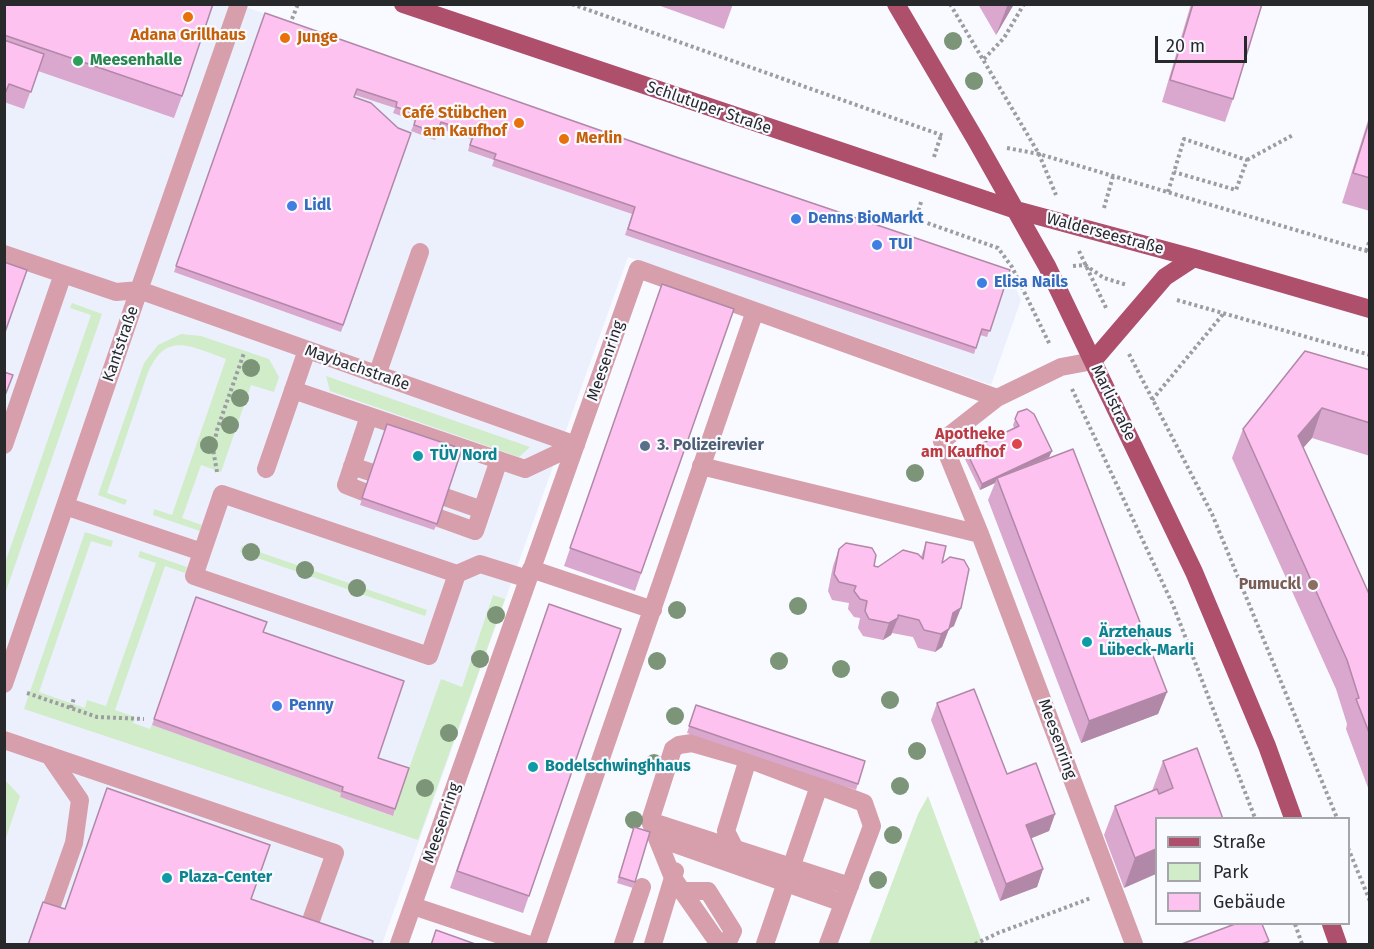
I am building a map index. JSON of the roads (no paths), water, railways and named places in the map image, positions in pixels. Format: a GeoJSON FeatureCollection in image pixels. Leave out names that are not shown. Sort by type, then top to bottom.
{"type":"FeatureCollection","features":[{"type":"Feature","properties":{"kind":"main road","name":"Schlutuper Straße"},"geometry":{"type":"LineString","coordinates":[[403,4],[1016,210]]}},
{"type":"Feature","properties":{"kind":"main road","name":"Marlistraße"},"geometry":{"type":"LineString","coordinates":[[896,4],[1047,266],[1194,572],[1266,746],[1292,817]]}},
{"type":"Feature","properties":{"kind":"main road","name":"Walderseestraße"},"geometry":{"type":"LineString","coordinates":[[1016,210],[1370,309]]}},
{"type":"Feature","properties":{"kind":"main road","name":"Walderseestraße"},"geometry":{"type":"LineString","coordinates":[[1093,361],[1165,277],[1194,258]]}},
{"type":"Feature","properties":{"kind":"main road"},"geometry":{"type":"LineString","coordinates":[[1331,925],[1338,945]]}},
{"type":"Feature","properties":{"kind":"street","name":"Kantstraße"},"geometry":{"type":"LineString","coordinates":[[6,675],[239,4]]}},
{"type":"Feature","properties":{"kind":"street"},"geometry":{"type":"LineString","coordinates":[[377,375],[420,252]]}},
{"type":"Feature","properties":{"kind":"street","name":"Maybachstraße"},"geometry":{"type":"LineString","coordinates":[[4,254],[116,292],[139,290],[576,445]]}},
{"type":"Feature","properties":{"kind":"street","name":"Meesenring"},"geometry":{"type":"LineString","coordinates":[[399,945],[638,269],[997,398]]}},
{"type":"Feature","properties":{"kind":"street"},"geometry":{"type":"LineString","coordinates":[[4,445],[63,274]]}},
{"type":"Feature","properties":{"kind":"street"},"geometry":{"type":"LineString","coordinates":[[537,945],[755,311]]}},
{"type":"Feature","properties":{"kind":"street"},"geometry":{"type":"LineString","coordinates":[[266,469],[307,350]]}},
{"type":"Feature","properties":{"kind":"street","name":"Meesenring"},"geometry":{"type":"LineString","coordinates":[[1093,361],[1061,368],[997,398],[942,441],[981,534],[1134,945]]}},
{"type":"Feature","properties":{"kind":"street"},"geometry":{"type":"LineString","coordinates":[[293,390],[525,469],[576,445]]}},
{"type":"Feature","properties":{"kind":"street"},"geometry":{"type":"LineString","coordinates":[[364,492],[346,485],[369,416]]}},
{"type":"Feature","properties":{"kind":"street"},"geometry":{"type":"LineString","coordinates":[[439,518],[475,531],[499,460]]}},
{"type":"Feature","properties":{"kind":"street"},"geometry":{"type":"LineString","coordinates":[[352,466],[370,472]]}},
{"type":"Feature","properties":{"kind":"street"},"geometry":{"type":"LineString","coordinates":[[700,466],[981,534]]}},
{"type":"Feature","properties":{"kind":"street"},"geometry":{"type":"LineString","coordinates":[[457,574],[429,656],[195,576],[222,494],[457,574],[480,564],[529,574],[653,610]]}},
{"type":"Feature","properties":{"kind":"street"},"geometry":{"type":"LineString","coordinates":[[445,497],[482,510]]}},
{"type":"Feature","properties":{"kind":"street"},"geometry":{"type":"LineString","coordinates":[[65,506],[202,552]]}},
{"type":"Feature","properties":{"kind":"street"},"geometry":{"type":"LineString","coordinates":[[4,740],[334,853],[309,926]]}},
{"type":"Feature","properties":{"kind":"street"},"geometry":{"type":"LineString","coordinates":[[719,945],[678,885],[650,821],[673,749],[679,745],[692,743],[748,759],[864,803],[872,826],[828,945]]}},
{"type":"Feature","properties":{"kind":"street"},"geometry":{"type":"LineString","coordinates":[[49,755],[80,800],[74,843],[50,911]]}},
{"type":"Feature","properties":{"kind":"street"},"geometry":{"type":"LineString","coordinates":[[735,849],[726,831],[748,759]]}},
{"type":"Feature","properties":{"kind":"street"},"geometry":{"type":"LineString","coordinates":[[765,945],[819,786]]}},
{"type":"Feature","properties":{"kind":"street"},"geometry":{"type":"LineString","coordinates":[[650,821],[735,849],[789,875]]}},
{"type":"Feature","properties":{"kind":"street"},"geometry":{"type":"LineString","coordinates":[[658,838],[847,894]]}},
{"type":"Feature","properties":{"kind":"street"},"geometry":{"type":"LineString","coordinates":[[653,945],[678,885],[683,847]]}},
{"type":"Feature","properties":{"kind":"street"},"geometry":{"type":"LineString","coordinates":[[678,885],[708,891],[733,931],[727,945]]}},
{"type":"Feature","properties":{"kind":"street"},"geometry":{"type":"LineString","coordinates":[[623,945],[642,887]]}},
{"type":"Feature","properties":{"kind":"street"},"geometry":{"type":"LineString","coordinates":[[413,906],[527,945]]}},
{"type":"Feature","properties":{"kind":"place","name":"Adana Grillhaus"},"geometry":{"type":"Point","coordinates":[188,17]}},
{"type":"Feature","properties":{"kind":"place","name":"Junge"},"geometry":{"type":"Point","coordinates":[285,38]}},
{"type":"Feature","properties":{"kind":"place","name":"Meesenhalle"},"geometry":{"type":"Point","coordinates":[78,61]}},
{"type":"Feature","properties":{"kind":"place","name":"Café Stübchen am Kaufhof"},"geometry":{"type":"Point","coordinates":[519,123]}},
{"type":"Feature","properties":{"kind":"place","name":"Merlin"},"geometry":{"type":"Point","coordinates":[564,139]}},
{"type":"Feature","properties":{"kind":"place","name":"Lidl"},"geometry":{"type":"Point","coordinates":[292,206]}},
{"type":"Feature","properties":{"kind":"place","name":"Denns BioMarkt"},"geometry":{"type":"Point","coordinates":[796,219]}},
{"type":"Feature","properties":{"kind":"place","name":"TUI"},"geometry":{"type":"Point","coordinates":[877,245]}},
{"type":"Feature","properties":{"kind":"place","name":"Elisa Nails"},"geometry":{"type":"Point","coordinates":[982,283]}},
{"type":"Feature","properties":{"kind":"place","name":"Apotheke am Kaufhof"},"geometry":{"type":"Point","coordinates":[1017,444]}},
{"type":"Feature","properties":{"kind":"place","name":"3. Polizeirevier"},"geometry":{"type":"Point","coordinates":[645,446]}},
{"type":"Feature","properties":{"kind":"place","name":"TÜV Nord"},"geometry":{"type":"Point","coordinates":[418,456]}},
{"type":"Feature","properties":{"kind":"place","name":"Pumuckl"},"geometry":{"type":"Point","coordinates":[1313,585]}},
{"type":"Feature","properties":{"kind":"place","name":"Ärztehaus Lübeck-Marli"},"geometry":{"type":"Point","coordinates":[1087,642]}},
{"type":"Feature","properties":{"kind":"place","name":"Penny"},"geometry":{"type":"Point","coordinates":[277,706]}},
{"type":"Feature","properties":{"kind":"place","name":"Bodelschwinghhaus"},"geometry":{"type":"Point","coordinates":[533,767]}},
{"type":"Feature","properties":{"kind":"place","name":"Plaza-Center"},"geometry":{"type":"Point","coordinates":[167,878]}}]}
